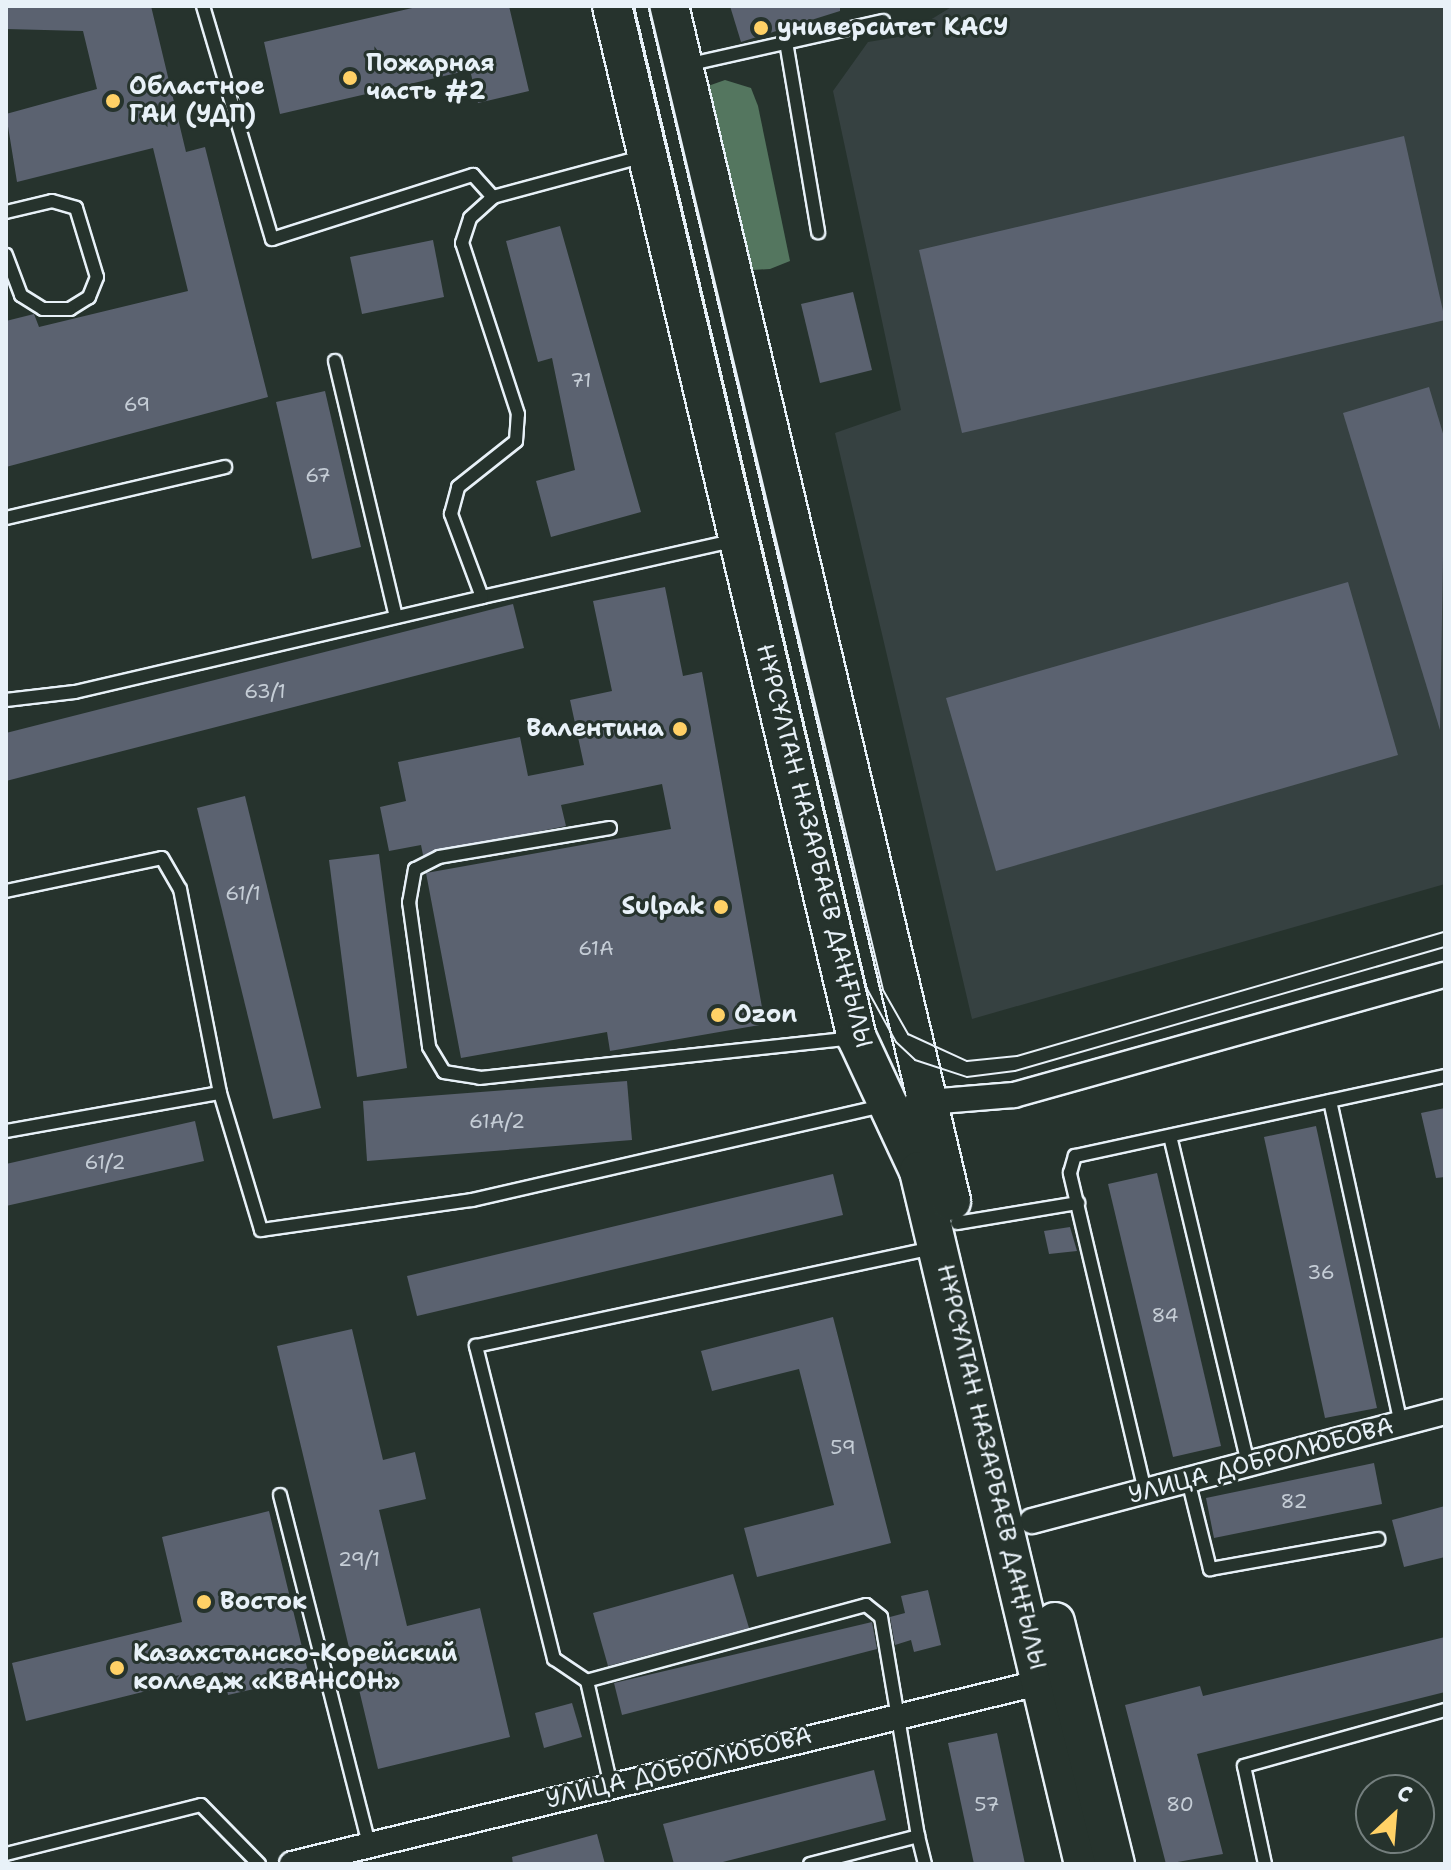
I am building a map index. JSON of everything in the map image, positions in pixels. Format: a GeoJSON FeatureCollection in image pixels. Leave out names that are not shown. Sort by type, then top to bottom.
{"type":"FeatureCollection","features":[{"type":"Feature","properties":{"kind":"main road","name":"НҰРСҰЛТАН НАЗАРБАЕВ ДАҢҒЫЛЫ"},"geometry":{"type":"LineString","coordinates":[[612,6],[857,1038],[948,1235],[1032,1521],[1084,1864]]}},
{"type":"Feature","properties":{"kind":"main road","name":"НҰРСҰЛТАН НАЗАРБАЕВ ДАҢҒЫЛЫ"},"geometry":{"type":"LineString","coordinates":[[669,6],[908,1034],[932,1102],[948,1235],[1055,1679],[1115,1864]]}},
{"type":"Feature","properties":{"kind":"street"},"geometry":{"type":"LineString","coordinates":[[890,1105],[1014,1095],[1445,975]]}},
{"type":"Feature","properties":{"kind":"street","name":"УЛИЦА ДОБРОЛЮБОВА"},"geometry":{"type":"LineString","coordinates":[[1032,1521],[1445,1412]]}},
{"type":"Feature","properties":{"kind":"street","name":"УЛИЦА ДОБРОЛЮБОВА"},"geometry":{"type":"LineString","coordinates":[[292,1864],[370,1847],[902,1710],[1055,1679]]}},
{"type":"Feature","properties":{"kind":"lane"},"geometry":{"type":"LineString","coordinates":[[203,6],[272,239],[473,175],[493,197]]}},
{"type":"Feature","properties":{"kind":"lane"},"geometry":{"type":"LineString","coordinates":[[683,65],[883,21]]}},
{"type":"Feature","properties":{"kind":"lane"},"geometry":{"type":"LineString","coordinates":[[786,42],[818,232]]}},
{"type":"Feature","properties":{"kind":"lane"},"geometry":{"type":"LineString","coordinates":[[482,597],[451,514],[458,487],[516,441],[518,414],[462,243],[470,218],[493,197],[648,155]]}},
{"type":"Feature","properties":{"kind":"lane"},"geometry":{"type":"LineString","coordinates":[[6,212],[52,201],[76,208],[97,277],[89,297],[70,309],[43,309],[21,295],[6,255]]}},
{"type":"Feature","properties":{"kind":"lane"},"geometry":{"type":"LineString","coordinates":[[335,361],[396,617]]}},
{"type":"Feature","properties":{"kind":"lane"},"geometry":{"type":"LineString","coordinates":[[6,518],[225,467]]}},
{"type":"Feature","properties":{"kind":"lane"},"geometry":{"type":"LineString","coordinates":[[6,700],[75,692],[738,540]]}},
{"type":"Feature","properties":{"kind":"lane"},"geometry":{"type":"LineString","coordinates":[[610,828],[439,857],[415,869],[409,902],[429,1047],[444,1072],[480,1078],[857,1038]]}},
{"type":"Feature","properties":{"kind":"lane"},"geometry":{"type":"LineString","coordinates":[[6,891],[162,858],[180,889],[220,1093],[261,1230],[472,1200],[890,1105]]}},
{"type":"Feature","properties":{"kind":"lane"},"geometry":{"type":"LineString","coordinates":[[1145,1491],[1070,1173],[1075,1156],[1445,1076]]}},
{"type":"Feature","properties":{"kind":"lane"},"geometry":{"type":"LineString","coordinates":[[6,1131],[220,1093]]}},
{"type":"Feature","properties":{"kind":"lane"},"geometry":{"type":"LineString","coordinates":[[1330,1101],[1401,1424]]}},
{"type":"Feature","properties":{"kind":"lane"},"geometry":{"type":"LineString","coordinates":[[1170,1136],[1248,1464]]}},
{"type":"Feature","properties":{"kind":"lane"},"geometry":{"type":"LineString","coordinates":[[611,1786],[587,1681],[554,1659],[476,1346],[1078,1203]]}},
{"type":"Feature","properties":{"kind":"lane"},"geometry":{"type":"LineString","coordinates":[[1188,1480],[1210,1569],[1378,1539]]}},
{"type":"Feature","properties":{"kind":"lane"},"geometry":{"type":"LineString","coordinates":[[280,1495],[370,1847]]}},
{"type":"Feature","properties":{"kind":"lane"},"geometry":{"type":"LineString","coordinates":[[587,1681],[866,1605],[881,1617],[902,1710],[918,1836],[925,1864]]}},
{"type":"Feature","properties":{"kind":"lane"},"geometry":{"type":"LineString","coordinates":[[1265,1864],[1244,1766],[1445,1710]]}},
{"type":"Feature","properties":{"kind":"lane"},"geometry":{"type":"LineString","coordinates":[[6,1854],[201,1805],[259,1864]]}},
{"type":"Feature","properties":{"kind":"lane"},"geometry":{"type":"LineString","coordinates":[[810,1864],[918,1836]]}},
{"type":"Feature","properties":{"kind":"shaded area"},"geometry":{"type":"Polygon","coordinates":[[[953,6],[1445,6],[1445,884],[972,1019],[835,433],[901,410],[833,91],[868,42],[904,36],[953,6]]]}},
{"type":"Feature","properties":{"kind":"green space"},"geometry":{"type":"Polygon","coordinates":[[[725,80],[751,88],[758,106],[790,261],[770,269],[752,270],[708,86],[725,80]]]}},
{"type":"Feature","properties":{"kind":"building"},"geometry":{"type":"Polygon","coordinates":[[[6,6],[151,6],[186,152],[205,147],[268,397],[6,467],[6,321],[34,314],[39,327],[188,291],[153,148],[17,182],[6,114],[97,89],[83,31],[6,29],[6,6]]]}},
{"type":"Feature","properties":{"kind":"building"},"geometry":{"type":"Polygon","coordinates":[[[421,6],[509,6],[529,91],[478,103],[470,70],[280,114],[264,42],[421,6]]]}},
{"type":"Feature","properties":{"kind":"building","name":"университет КАСУ"},"geometry":{"type":"Polygon","coordinates":[[[730,6],[840,6],[840,11],[741,42],[730,6]]]}},
{"type":"Feature","properties":{"kind":"building"},"geometry":{"type":"Polygon","coordinates":[[[1404,136],[1445,320],[962,433],[919,250],[1404,136]]]}},
{"type":"Feature","properties":{"kind":"building"},"geometry":{"type":"Polygon","coordinates":[[[560,226],[641,512],[551,537],[536,481],[575,470],[552,358],[538,362],[506,241],[560,226]]]}},
{"type":"Feature","properties":{"kind":"building"},"geometry":{"type":"Polygon","coordinates":[[[433,240],[444,297],[362,314],[350,257],[433,240]]]}},
{"type":"Feature","properties":{"kind":"building"},"geometry":{"type":"Polygon","coordinates":[[[853,292],[872,370],[820,383],[801,304],[853,292]]]}},
{"type":"Feature","properties":{"kind":"building"},"geometry":{"type":"Polygon","coordinates":[[[1429,387],[1445,440],[1440,730],[1343,413],[1429,387]]]}},
{"type":"Feature","properties":{"kind":"building"},"geometry":{"type":"Polygon","coordinates":[[[325,391],[361,547],[312,559],[276,402],[325,391]]]}},
{"type":"Feature","properties":{"kind":"building"},"geometry":{"type":"Polygon","coordinates":[[[1348,582],[1398,755],[996,871],[946,698],[1348,582]]]}},
{"type":"Feature","properties":{"kind":"building"},"geometry":{"type":"Polygon","coordinates":[[[665,587],[683,676],[702,672],[765,1024],[610,1051],[607,1032],[461,1058],[426,873],[671,829],[662,784],[561,805],[566,826],[423,855],[421,845],[389,851],[380,807],[406,801],[398,762],[520,737],[528,776],[584,765],[570,700],[612,691],[593,601],[665,587]]]}},
{"type":"Feature","properties":{"kind":"building"},"geometry":{"type":"Polygon","coordinates":[[[513,604],[524,648],[6,781],[6,733],[513,604]]]}},
{"type":"Feature","properties":{"kind":"building"},"geometry":{"type":"Polygon","coordinates":[[[245,796],[321,1108],[273,1119],[197,808],[245,796]]]}},
{"type":"Feature","properties":{"kind":"building"},"geometry":{"type":"Polygon","coordinates":[[[379,854],[407,1068],[357,1077],[329,860],[379,854]]]}},
{"type":"Feature","properties":{"kind":"building"},"geometry":{"type":"Polygon","coordinates":[[[627,1081],[632,1140],[367,1161],[363,1101],[627,1081]]]}},
{"type":"Feature","properties":{"kind":"building"},"geometry":{"type":"Polygon","coordinates":[[[1445,1108],[1445,1177],[1436,1178],[1421,1113],[1445,1108]]]}},
{"type":"Feature","properties":{"kind":"building"},"geometry":{"type":"Polygon","coordinates":[[[195,1121],[204,1161],[6,1206],[6,1164],[195,1121]]]}},
{"type":"Feature","properties":{"kind":"building"},"geometry":{"type":"Polygon","coordinates":[[[1316,1126],[1377,1408],[1325,1418],[1264,1137],[1316,1126]]]}},
{"type":"Feature","properties":{"kind":"building"},"geometry":{"type":"Polygon","coordinates":[[[1157,1173],[1221,1446],[1173,1457],[1108,1184],[1157,1173]]]}},
{"type":"Feature","properties":{"kind":"building"},"geometry":{"type":"Polygon","coordinates":[[[833,1174],[843,1215],[417,1316],[407,1276],[833,1174]]]}},
{"type":"Feature","properties":{"kind":"building"},"geometry":{"type":"Polygon","coordinates":[[[1070,1227],[1077,1251],[1049,1254],[1044,1231],[1070,1227]]]}},
{"type":"Feature","properties":{"kind":"building"},"geometry":{"type":"Polygon","coordinates":[[[833,1317],[891,1543],[757,1577],[744,1528],[834,1505],[799,1369],[712,1391],[701,1351],[833,1317]]]}},
{"type":"Feature","properties":{"kind":"building"},"geometry":{"type":"Polygon","coordinates":[[[352,1329],[383,1460],[415,1452],[426,1499],[379,1510],[407,1626],[480,1608],[510,1737],[378,1769],[277,1346],[352,1329]]]}},
{"type":"Feature","properties":{"kind":"building"},"geometry":{"type":"Polygon","coordinates":[[[1374,1463],[1382,1504],[1214,1538],[1206,1498],[1374,1463]]]}},
{"type":"Feature","properties":{"kind":"building"},"geometry":{"type":"Polygon","coordinates":[[[1445,1506],[1445,1557],[1404,1567],[1392,1520],[1445,1506]]]}},
{"type":"Feature","properties":{"kind":"building"},"geometry":{"type":"Polygon","coordinates":[[[269,1511],[309,1676],[228,1695],[223,1672],[26,1721],[12,1663],[182,1622],[162,1537],[269,1511]]]}},
{"type":"Feature","properties":{"kind":"building"},"geometry":{"type":"Polygon","coordinates":[[[733,1574],[749,1628],[608,1666],[593,1613],[733,1574]]]}},
{"type":"Feature","properties":{"kind":"building"},"geometry":{"type":"Polygon","coordinates":[[[928,1590],[941,1645],[914,1652],[911,1640],[895,1645],[890,1617],[905,1613],[901,1596],[928,1590]]]}},
{"type":"Feature","properties":{"kind":"building"},"geometry":{"type":"Polygon","coordinates":[[[872,1622],[877,1649],[622,1715],[614,1683],[872,1622]]]}},
{"type":"Feature","properties":{"kind":"building"},"geometry":{"type":"Polygon","coordinates":[[[1445,1637],[1445,1692],[1197,1754],[1223,1854],[1166,1864],[1125,1705],[1200,1686],[1203,1696],[1445,1637]]]}},
{"type":"Feature","properties":{"kind":"building"},"geometry":{"type":"Polygon","coordinates":[[[572,1703],[582,1737],[544,1748],[535,1713],[572,1703]]]}},
{"type":"Feature","properties":{"kind":"building"},"geometry":{"type":"Polygon","coordinates":[[[997,1733],[1025,1864],[974,1864],[948,1743],[997,1733]]]}},
{"type":"Feature","properties":{"kind":"building"},"geometry":{"type":"Polygon","coordinates":[[[874,1770],[886,1820],[715,1864],[674,1864],[663,1824],[874,1770]]]}},
{"type":"Feature","properties":{"kind":"building"},"geometry":{"type":"Polygon","coordinates":[[[597,1834],[605,1864],[513,1864],[512,1857],[597,1834]]]}},
{"type":"Feature","properties":{"kind":"tram line"},"geometry":{"type":"LineString","coordinates":[[634,6],[867,989],[896,1042],[915,1060],[967,1077],[1015,1071],[1445,947]]}},
{"type":"Feature","properties":{"kind":"tram line"},"geometry":{"type":"LineString","coordinates":[[649,6],[883,990],[908,1034],[967,1061],[1017,1056],[1445,932]]}},
{"type":"Feature","properties":{"kind":"place","name":"университет КАСУ"},"geometry":{"type":"Point","coordinates":[761,28]}},
{"type":"Feature","properties":{"kind":"place","name":"Пожарная часть #2"},"geometry":{"type":"Point","coordinates":[350,78]}},
{"type":"Feature","properties":{"kind":"place","name":"Областное ГАИ (УДП)"},"geometry":{"type":"Point","coordinates":[113,101]}},
{"type":"Feature","properties":{"kind":"place","name":"Валентина"},"geometry":{"type":"Point","coordinates":[680,729]}},
{"type":"Feature","properties":{"kind":"place","name":"Sulpak"},"geometry":{"type":"Point","coordinates":[721,907]}},
{"type":"Feature","properties":{"kind":"place","name":"Ozon"},"geometry":{"type":"Point","coordinates":[718,1015]}},
{"type":"Feature","properties":{"kind":"place","name":"Восток"},"geometry":{"type":"Point","coordinates":[204,1602]}},
{"type":"Feature","properties":{"kind":"place","name":"Казахстанско-Корейский колледж «КВАНСОН»"},"geometry":{"type":"Point","coordinates":[117,1668]}}]}
